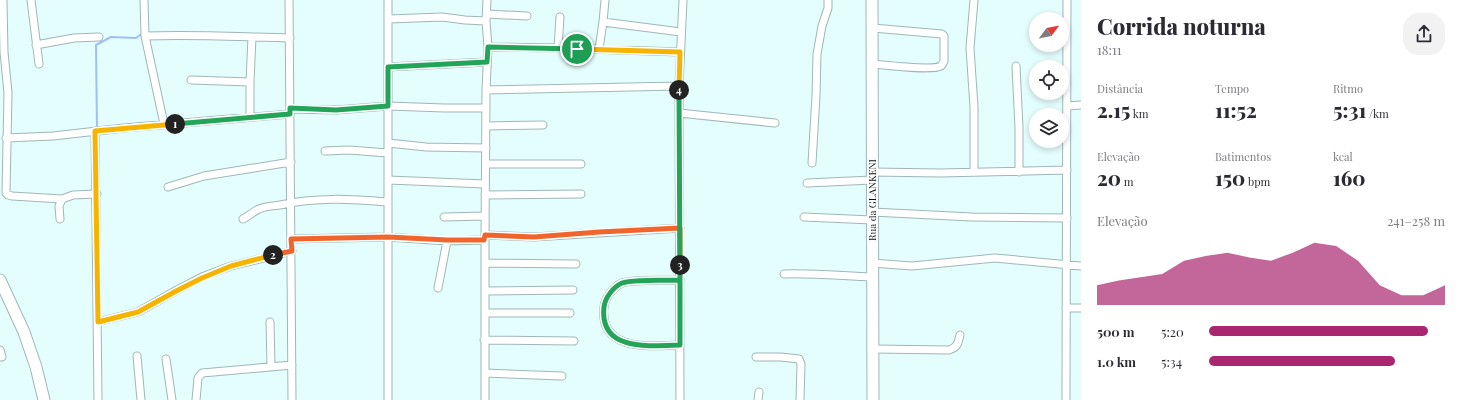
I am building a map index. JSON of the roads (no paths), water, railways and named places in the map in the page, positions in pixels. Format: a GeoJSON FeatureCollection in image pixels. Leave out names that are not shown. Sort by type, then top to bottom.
{"type":"FeatureCollection","features":[{"type":"Feature","properties":{"kind":"street"},"geometry":{"type":"LineString","coordinates":[[3,0],[2,53],[8,93],[6,193],[8,195],[62,198],[73,195],[97,194]]}},
{"type":"Feature","properties":{"kind":"street"},"geometry":{"type":"LineString","coordinates":[[31,0],[39,64]]}},
{"type":"Feature","properties":{"kind":"street"},"geometry":{"type":"LineString","coordinates":[[144,0],[145,36],[164,124]]}},
{"type":"Feature","properties":{"kind":"street"},"geometry":{"type":"LineString","coordinates":[[290,0],[292,400]]}},
{"type":"Feature","properties":{"kind":"street"},"geometry":{"type":"LineString","coordinates":[[388,0],[388,400]]}},
{"type":"Feature","properties":{"kind":"street"},"geometry":{"type":"LineString","coordinates":[[485,400],[484,314],[486,90],[488,47],[486,17],[487,0]]}},
{"type":"Feature","properties":{"kind":"street"},"geometry":{"type":"LineString","coordinates":[[599,49],[605,0]]}},
{"type":"Feature","properties":{"kind":"street"},"geometry":{"type":"LineString","coordinates":[[680,400],[679,86],[683,0]]}},
{"type":"Feature","properties":{"kind":"street"},"geometry":{"type":"LineString","coordinates":[[812,162],[817,54],[822,26],[828,8],[828,0]]}},
{"type":"Feature","properties":{"kind":"street","name":"Rua da GLANKENI"},"geometry":{"type":"LineString","coordinates":[[872,0],[873,400]]}},
{"type":"Feature","properties":{"kind":"street"},"geometry":{"type":"LineString","coordinates":[[974,0],[970,48],[974,107],[974,172]]}},
{"type":"Feature","properties":{"kind":"street"},"geometry":{"type":"LineString","coordinates":[[1066,400],[1067,0]]}},
{"type":"Feature","properties":{"kind":"street"},"geometry":{"type":"LineString","coordinates":[[389,19],[442,17],[465,20],[486,17],[527,16]]}},
{"type":"Feature","properties":{"kind":"street"},"geometry":{"type":"LineString","coordinates":[[558,48],[560,17]]}},
{"type":"Feature","properties":{"kind":"street"},"geometry":{"type":"LineString","coordinates":[[603,22],[681,32]]}},
{"type":"Feature","properties":{"kind":"street"},"geometry":{"type":"LineString","coordinates":[[872,64],[914,68],[940,66],[944,61],[944,36],[942,34],[935,32],[873,28]]}},
{"type":"Feature","properties":{"kind":"street"},"geometry":{"type":"LineString","coordinates":[[145,36],[185,34],[290,38]]}},
{"type":"Feature","properties":{"kind":"street"},"geometry":{"type":"LineString","coordinates":[[36,45],[74,38],[99,37]]}},
{"type":"Feature","properties":{"kind":"street"},"geometry":{"type":"LineString","coordinates":[[250,118],[252,37]]}},
{"type":"Feature","properties":{"kind":"street"},"geometry":{"type":"LineString","coordinates":[[488,47],[680,52]]}},
{"type":"Feature","properties":{"kind":"street"},"geometry":{"type":"LineString","coordinates":[[388,67],[487,62]]}},
{"type":"Feature","properties":{"kind":"street"},"geometry":{"type":"LineString","coordinates":[[1016,66],[1019,128],[1019,172]]}},
{"type":"Feature","properties":{"kind":"street"},"geometry":{"type":"LineString","coordinates":[[191,80],[250,82]]}},
{"type":"Feature","properties":{"kind":"street"},"geometry":{"type":"LineString","coordinates":[[486,90],[679,86]]}},
{"type":"Feature","properties":{"kind":"street"},"geometry":{"type":"LineString","coordinates":[[1067,106],[1081,105]]}},
{"type":"Feature","properties":{"kind":"street"},"geometry":{"type":"LineString","coordinates":[[6,138],[54,136],[164,124],[250,118],[290,111],[336,110],[388,106],[486,108]]}},
{"type":"Feature","properties":{"kind":"street"},"geometry":{"type":"LineString","coordinates":[[679,113],[775,123]]}},
{"type":"Feature","properties":{"kind":"street"},"geometry":{"type":"LineString","coordinates":[[486,126],[543,125]]}},
{"type":"Feature","properties":{"kind":"street"},"geometry":{"type":"LineString","coordinates":[[95,131],[97,194],[98,400]]}},
{"type":"Feature","properties":{"kind":"street"},"geometry":{"type":"LineString","coordinates":[[388,143],[426,147],[486,148]]}},
{"type":"Feature","properties":{"kind":"street"},"geometry":{"type":"LineString","coordinates":[[325,151],[350,150],[388,153]]}},
{"type":"Feature","properties":{"kind":"street"},"geometry":{"type":"LineString","coordinates":[[168,187],[204,176],[291,162]]}},
{"type":"Feature","properties":{"kind":"street"},"geometry":{"type":"LineString","coordinates":[[486,164],[580,164]]}},
{"type":"Feature","properties":{"kind":"street"},"geometry":{"type":"LineString","coordinates":[[807,183],[905,173],[1067,170]]}},
{"type":"Feature","properties":{"kind":"street"},"geometry":{"type":"LineString","coordinates":[[388,180],[485,184]]}},
{"type":"Feature","properties":{"kind":"street"},"geometry":{"type":"LineString","coordinates":[[485,195],[581,194]]}},
{"type":"Feature","properties":{"kind":"street"},"geometry":{"type":"LineString","coordinates":[[60,219],[59,206],[62,198]]}},
{"type":"Feature","properties":{"kind":"street"},"geometry":{"type":"LineString","coordinates":[[244,219],[262,208],[292,202],[324,199],[350,199],[387,202]]}},
{"type":"Feature","properties":{"kind":"street"},"geometry":{"type":"LineString","coordinates":[[444,216],[485,216]]}},
{"type":"Feature","properties":{"kind":"street"},"geometry":{"type":"LineString","coordinates":[[804,217],[872,216],[1067,218]]}},
{"type":"Feature","properties":{"kind":"street"},"geometry":{"type":"LineString","coordinates":[[291,239],[388,237],[447,240],[534,237],[680,228]]}},
{"type":"Feature","properties":{"kind":"street"},"geometry":{"type":"LineString","coordinates":[[438,288],[447,240]]}},
{"type":"Feature","properties":{"kind":"street"},"geometry":{"type":"LineString","coordinates":[[98,322],[138,312],[184,286],[231,266],[292,251]]}},
{"type":"Feature","properties":{"kind":"street"},"geometry":{"type":"LineString","coordinates":[[872,262],[912,266],[995,258],[1025,260],[1066,266],[1081,266]]}},
{"type":"Feature","properties":{"kind":"street"},"geometry":{"type":"LineString","coordinates":[[485,263],[576,264]]}},
{"type":"Feature","properties":{"kind":"street"},"geometry":{"type":"LineString","coordinates":[[784,274],[872,277]]}},
{"type":"Feature","properties":{"kind":"street"},"geometry":{"type":"LineString","coordinates":[[0,280],[24,332],[36,367],[44,400]]}},
{"type":"Feature","properties":{"kind":"street"},"geometry":{"type":"LineString","coordinates":[[680,280],[623,283],[610,293],[604,303],[603,316],[606,328],[616,338],[626,343],[651,346],[680,345]]}},
{"type":"Feature","properties":{"kind":"street"},"geometry":{"type":"LineString","coordinates":[[485,291],[573,290]]}},
{"type":"Feature","properties":{"kind":"street"},"geometry":{"type":"LineString","coordinates":[[1066,308],[1081,308]]}},
{"type":"Feature","properties":{"kind":"street"},"geometry":{"type":"LineString","coordinates":[[484,314],[570,312]]}},
{"type":"Feature","properties":{"kind":"street"},"geometry":{"type":"LineString","coordinates":[[270,322],[271,367]]}},
{"type":"Feature","properties":{"kind":"street"},"geometry":{"type":"LineString","coordinates":[[873,349],[949,350],[958,345],[960,335]]}},
{"type":"Feature","properties":{"kind":"street"},"geometry":{"type":"LineString","coordinates":[[484,340],[574,341]]}},
{"type":"Feature","properties":{"kind":"street"},"geometry":{"type":"LineString","coordinates":[[0,350],[2,357],[0,357]]}},
{"type":"Feature","properties":{"kind":"street"},"geometry":{"type":"LineString","coordinates":[[137,356],[141,400]]}},
{"type":"Feature","properties":{"kind":"street"},"geometry":{"type":"LineString","coordinates":[[756,357],[799,359],[801,364],[800,400]]}},
{"type":"Feature","properties":{"kind":"street"},"geometry":{"type":"LineString","coordinates":[[166,359],[172,400]]}},
{"type":"Feature","properties":{"kind":"street"},"geometry":{"type":"LineString","coordinates":[[196,400],[198,378],[202,373],[292,365]]}},
{"type":"Feature","properties":{"kind":"street"},"geometry":{"type":"LineString","coordinates":[[485,373],[562,376]]}},
{"type":"Feature","properties":{"kind":"street"},"geometry":{"type":"LineString","coordinates":[[758,400],[759,392]]}},
{"type":"Feature","properties":{"kind":"waterway"},"geometry":{"type":"LineString","coordinates":[[97,130],[96,45],[111,37],[136,38],[143,33]]}}]}
